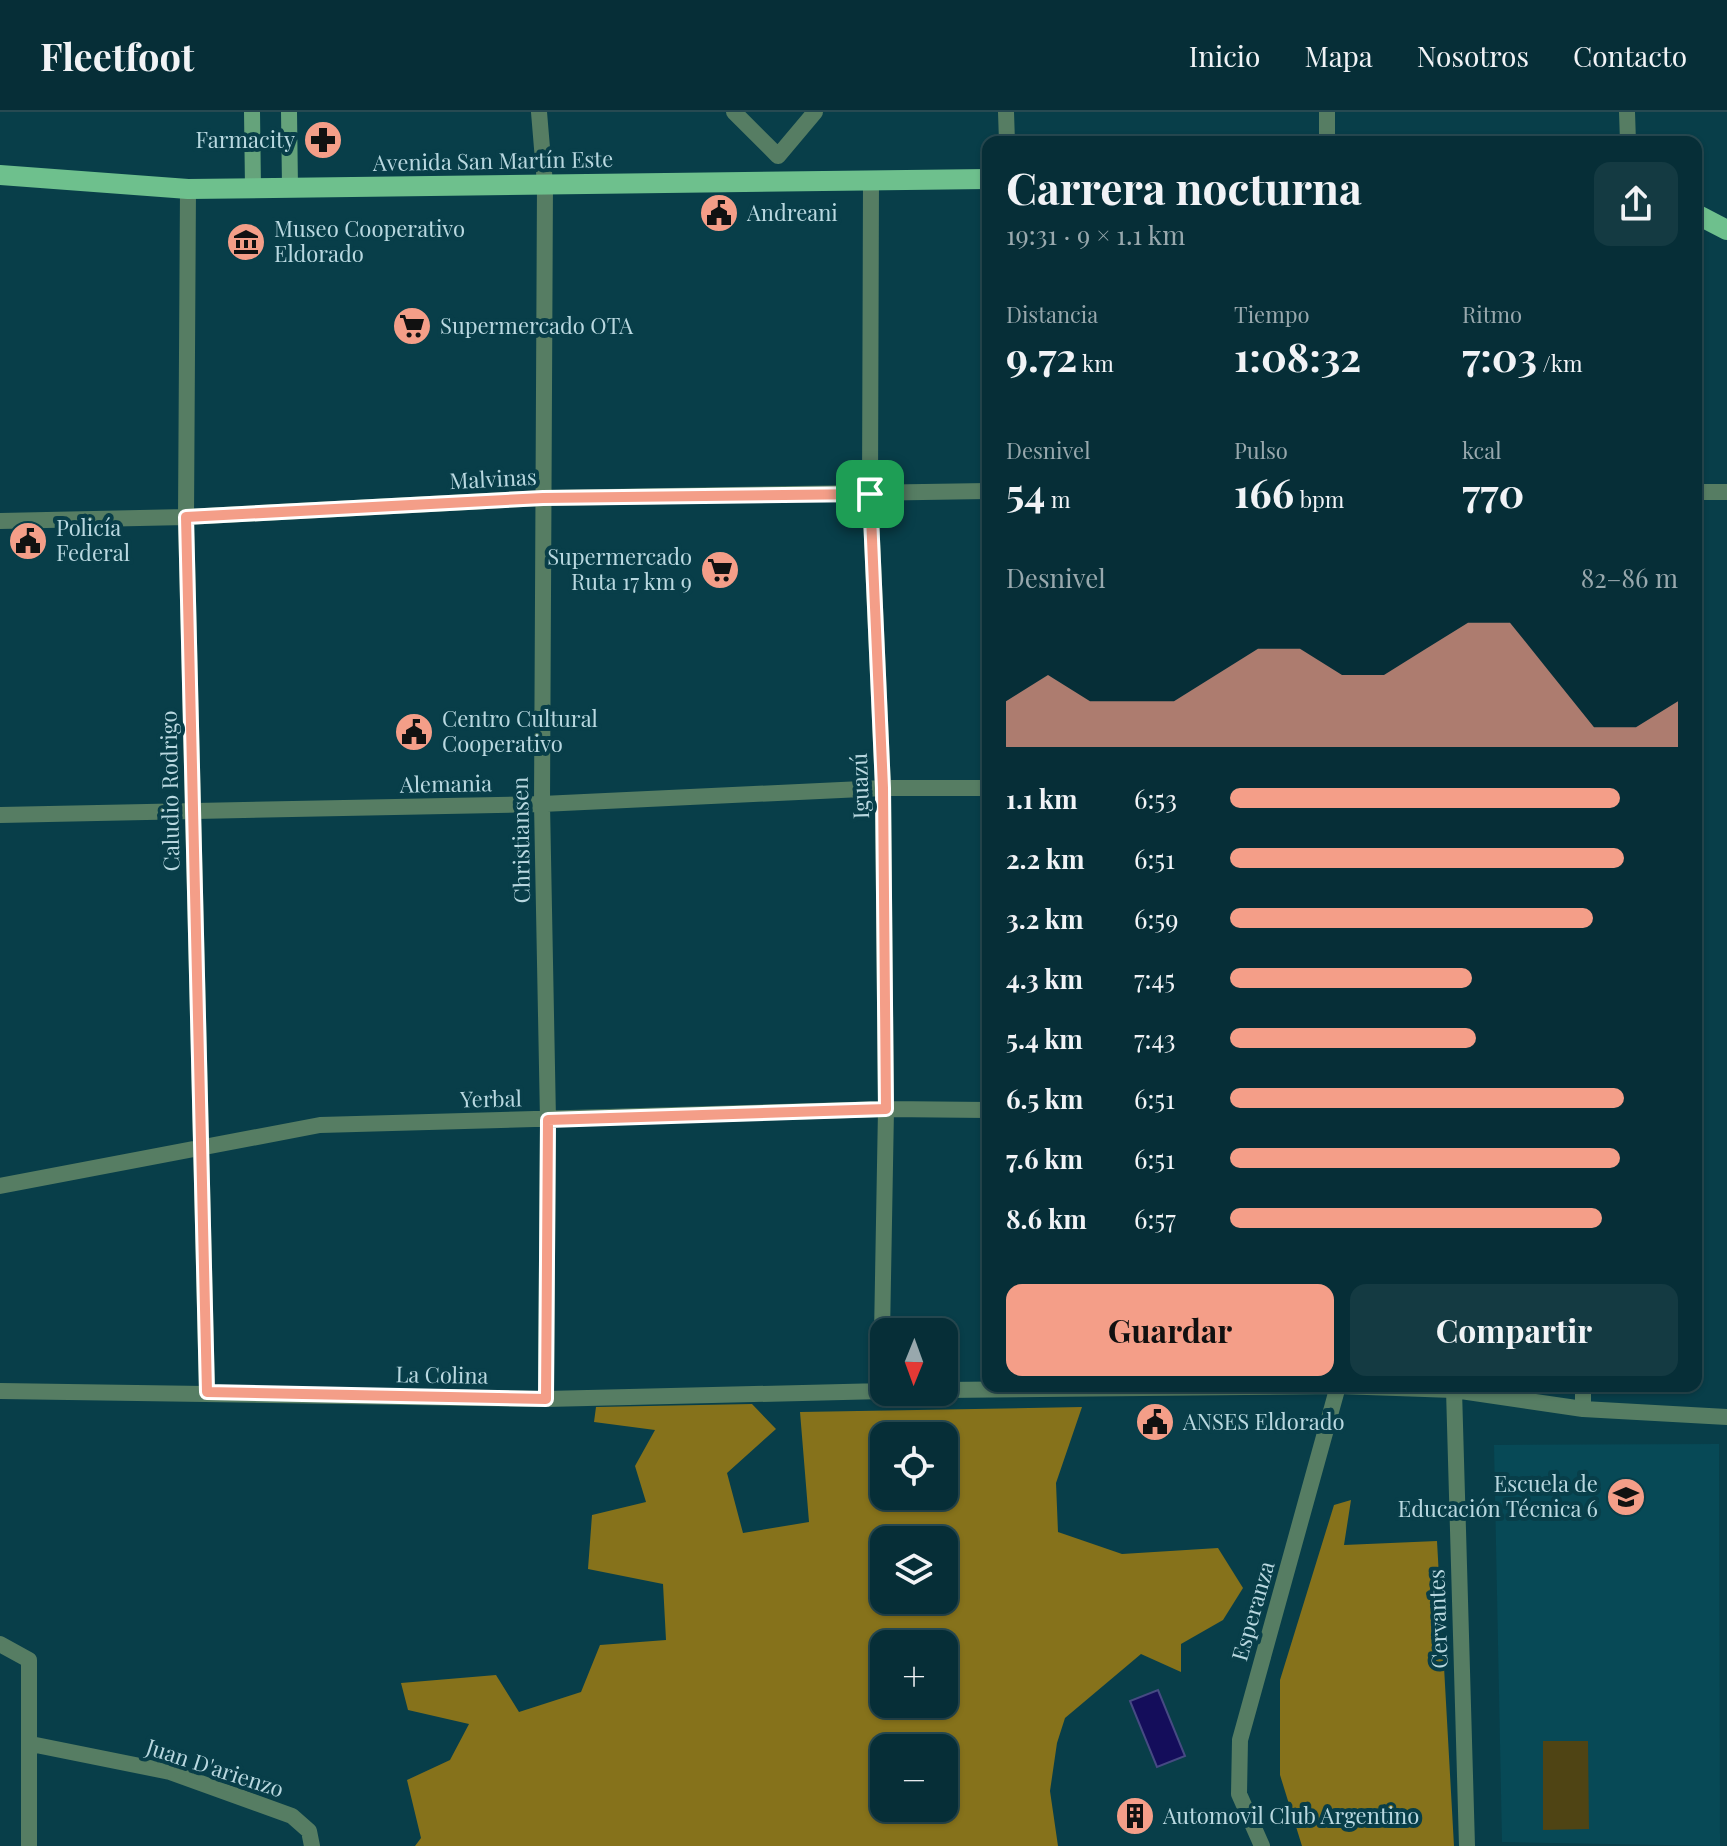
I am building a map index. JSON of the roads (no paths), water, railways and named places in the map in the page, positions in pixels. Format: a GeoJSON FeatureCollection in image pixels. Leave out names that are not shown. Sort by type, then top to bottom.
{"type":"FeatureCollection","features":[{"type":"Feature","properties":{"kind":"main road"},"geometry":{"type":"LineString","coordinates":[[252,112],[253,188]]}},
{"type":"Feature","properties":{"kind":"main road"},"geometry":{"type":"LineString","coordinates":[[289,112],[290,187]]}},
{"type":"Feature","properties":{"kind":"main road","name":"Avenida San Martín Este"},"geometry":{"type":"LineString","coordinates":[[0,175],[188,189],[982,179]]}},
{"type":"Feature","properties":{"kind":"main road"},"geometry":{"type":"LineString","coordinates":[[1702,217],[1727,230]]}},
{"type":"Feature","properties":{"kind":"street","name":"Christiansen"},"geometry":{"type":"LineString","coordinates":[[539,112],[545,184],[542,804],[548,1120],[546,1399]]}},
{"type":"Feature","properties":{"kind":"street"},"geometry":{"type":"LineString","coordinates":[[734,112],[778,156],[780,182]]}},
{"type":"Feature","properties":{"kind":"street"},"geometry":{"type":"LineString","coordinates":[[778,156],[815,112]]}},
{"type":"Feature","properties":{"kind":"street"},"geometry":{"type":"LineString","coordinates":[[1006,112],[1007,136]]}},
{"type":"Feature","properties":{"kind":"street"},"geometry":{"type":"LineString","coordinates":[[1327,112],[1327,136]]}},
{"type":"Feature","properties":{"kind":"street"},"geometry":{"type":"LineString","coordinates":[[1627,112],[1628,136]]}},
{"type":"Feature","properties":{"kind":"street","name":"Iguazú"},"geometry":{"type":"LineString","coordinates":[[871,181],[870,494],[883,788],[886,1109],[884,1318]]}},
{"type":"Feature","properties":{"kind":"street","name":"Caludio Rodrigo"},"geometry":{"type":"LineString","coordinates":[[188,189],[186,517],[198,1148],[207,1392]]}},
{"type":"Feature","properties":{"kind":"street","name":"Malvinas"},"geometry":{"type":"LineString","coordinates":[[0,521],[186,517],[543,498],[982,491]]}},
{"type":"Feature","properties":{"kind":"street"},"geometry":{"type":"LineString","coordinates":[[1702,492],[1727,492]]}},
{"type":"Feature","properties":{"kind":"street","name":"Alemania"},"geometry":{"type":"LineString","coordinates":[[0,815],[542,804],[883,788],[982,788]]}},
{"type":"Feature","properties":{"kind":"street","name":"Yerbal"},"geometry":{"type":"LineString","coordinates":[[0,1186],[320,1125],[886,1109],[982,1110]]}},
{"type":"Feature","properties":{"kind":"street"},"geometry":{"type":"LineString","coordinates":[[958,1390],[982,1390]]}},
{"type":"Feature","properties":{"kind":"street","name":"La Colina"},"geometry":{"type":"LineString","coordinates":[[0,1391],[546,1399],[870,1391]]}},
{"type":"Feature","properties":{"kind":"street","name":"Esperanza"},"geometry":{"type":"LineString","coordinates":[[1262,1846],[1239,1794],[1240,1740],[1336,1392]]}},
{"type":"Feature","properties":{"kind":"street","name":"Cervantes"},"geometry":{"type":"LineString","coordinates":[[1454,1392],[1467,1846]]}},
{"type":"Feature","properties":{"kind":"street"},"geometry":{"type":"LineString","coordinates":[[1468,1392],[1583,1409],[1727,1417]]}},
{"type":"Feature","properties":{"kind":"street"},"geometry":{"type":"LineString","coordinates":[[1583,1392],[1583,1409]]}},
{"type":"Feature","properties":{"kind":"street"},"geometry":{"type":"LineString","coordinates":[[0,1644],[29,1660],[29,1846]]}},
{"type":"Feature","properties":{"kind":"street","name":"Juan D'arienzo"},"geometry":{"type":"LineString","coordinates":[[31,1744],[170,1772],[292,1816],[309,1831],[312,1846]]}},
{"type":"Feature","properties":{"kind":"place","name":"Farmacity"},"geometry":{"type":"Point","coordinates":[323,140]}},
{"type":"Feature","properties":{"kind":"place","name":"Andreani"},"geometry":{"type":"Point","coordinates":[719,213]}},
{"type":"Feature","properties":{"kind":"place","name":"Museo Cooperativo Eldorado"},"geometry":{"type":"Point","coordinates":[246,242]}},
{"type":"Feature","properties":{"kind":"place","name":"Supermercado OTA"},"geometry":{"type":"Point","coordinates":[412,326]}},
{"type":"Feature","properties":{"kind":"place","name":"Policía Federal"},"geometry":{"type":"Point","coordinates":[28,541]}},
{"type":"Feature","properties":{"kind":"place","name":"Supermercado Ruta 17 km 9"},"geometry":{"type":"Point","coordinates":[720,570]}},
{"type":"Feature","properties":{"kind":"place","name":"Centro Cultural Cooperativo"},"geometry":{"type":"Point","coordinates":[414,732]}},
{"type":"Feature","properties":{"kind":"place","name":"ANSES Eldorado"},"geometry":{"type":"Point","coordinates":[1155,1422]}},
{"type":"Feature","properties":{"kind":"place","name":"Escuela de Educación Técnica 6"},"geometry":{"type":"Point","coordinates":[1626,1497]}},
{"type":"Feature","properties":{"kind":"place","name":"Automovil Club Argentino"},"geometry":{"type":"Point","coordinates":[1135,1816]}}]}
